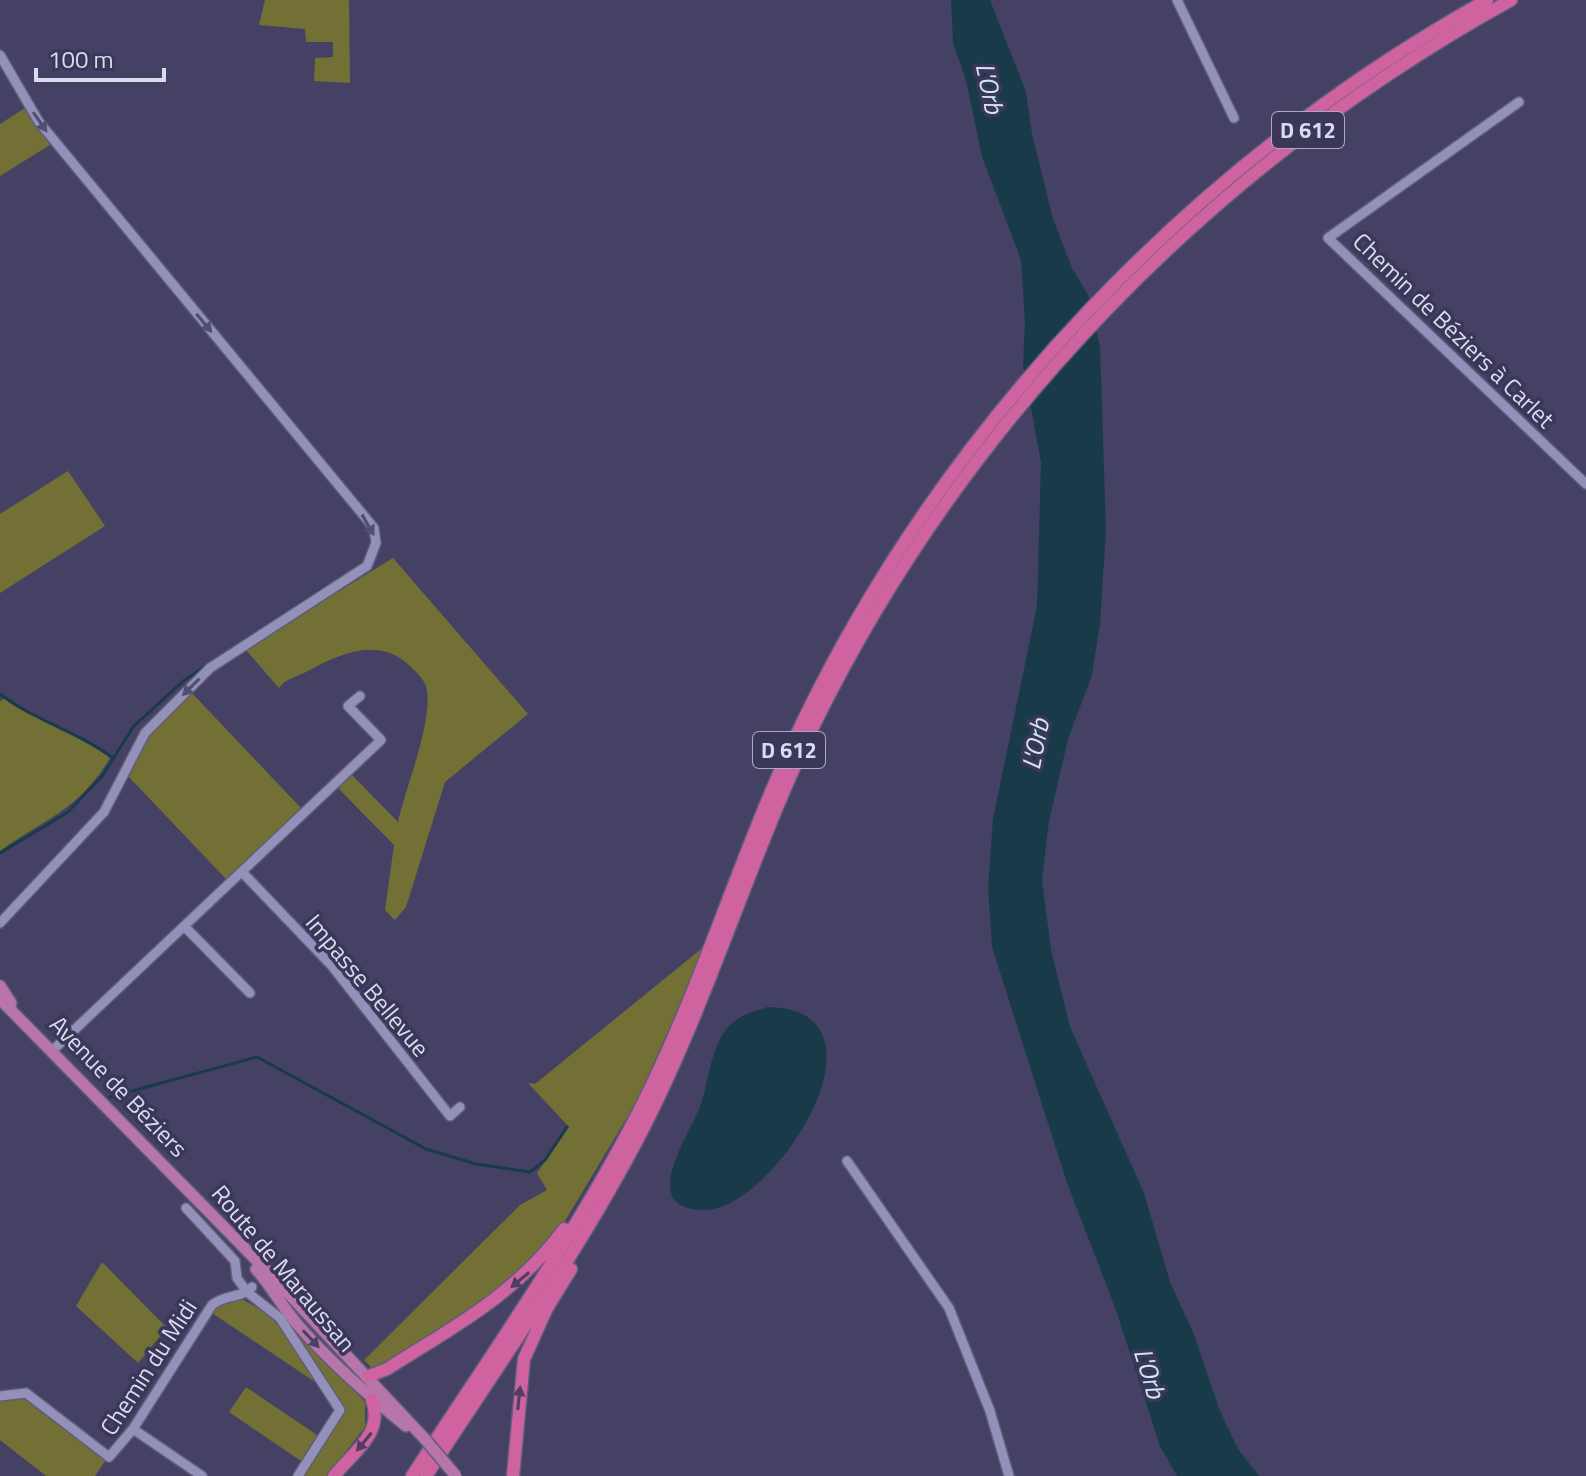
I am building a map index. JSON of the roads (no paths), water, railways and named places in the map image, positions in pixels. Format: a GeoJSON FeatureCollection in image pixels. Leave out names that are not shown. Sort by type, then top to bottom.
{"type":"FeatureCollection","features":[{"type":"Feature","properties":{"kind":"highway","name":"D 612"},"geometry":{"type":"LineString","coordinates":[[412,1476],[604,1176],[678,1030],[756,825],[816,695],[893,561],[998,425],[1122,285],[1211,193],[1293,126],[1385,62],[1487,0]]}},
{"type":"Feature","properties":{"kind":"highway","name":"D 612"},"geometry":{"type":"LineString","coordinates":[[1122,285],[1299,136],[1408,61],[1511,0]]}},
{"type":"Feature","properties":{"kind":"highway","name":"D 612"},"geometry":{"type":"LineString","coordinates":[[426,1476],[611,1189],[680,1053],[770,822],[839,676],[904,566],[998,425]]}},
{"type":"Feature","properties":{"kind":"highway"},"geometry":{"type":"LineString","coordinates":[[369,1376],[412,1353],[528,1274],[565,1227],[589,1188],[604,1176]]}},
{"type":"Feature","properties":{"kind":"highway"},"geometry":{"type":"LineString","coordinates":[[513,1476],[528,1346],[608,1207],[611,1189]]}},
{"type":"Feature","properties":{"kind":"highway"},"geometry":{"type":"LineString","coordinates":[[334,1476],[370,1436],[375,1423],[372,1400]]}},
{"type":"Feature","properties":{"kind":"main road","name":"Avenue de Béziers"},"geometry":{"type":"LineString","coordinates":[[0,986],[15,1011]]}},
{"type":"Feature","properties":{"kind":"main road","name":"Avenue de Béziers"},"geometry":{"type":"LineString","coordinates":[[0,999],[190,1192]]}},
{"type":"Feature","properties":{"kind":"main road","name":"Route de Maraussan"},"geometry":{"type":"LineString","coordinates":[[190,1192],[258,1270],[298,1325],[372,1400],[422,1440],[456,1476]]}},
{"type":"Feature","properties":{"kind":"main road","name":"Route de Maraussan"},"geometry":{"type":"LineString","coordinates":[[190,1192],[369,1376],[449,1476]]}},
{"type":"Feature","properties":{"kind":"street"},"geometry":{"type":"LineString","coordinates":[[1177,0],[1234,118]]}},
{"type":"Feature","properties":{"kind":"street"},"geometry":{"type":"LineString","coordinates":[[0,55],[48,133],[374,528],[376,543],[367,566],[210,668],[145,733],[104,812],[0,923]]}},
{"type":"Feature","properties":{"kind":"street","name":"Chemin de Béziers à Carlet"},"geometry":{"type":"LineString","coordinates":[[1519,102],[1328,238],[1586,484]]}},
{"type":"Feature","properties":{"kind":"street"},"geometry":{"type":"LineString","coordinates":[[53,1050],[381,740],[348,706],[360,696]]}},
{"type":"Feature","properties":{"kind":"street","name":"Impasse Bellevue"},"geometry":{"type":"LineString","coordinates":[[242,872],[332,966],[450,1116],[460,1107]]}},
{"type":"Feature","properties":{"kind":"street"},"geometry":{"type":"LineString","coordinates":[[184,926],[250,993]]}},
{"type":"Feature","properties":{"kind":"street"},"geometry":{"type":"LineString","coordinates":[[847,1161],[949,1308],[990,1411],[1009,1476]]}},
{"type":"Feature","properties":{"kind":"street"},"geometry":{"type":"LineString","coordinates":[[186,1208],[235,1261],[237,1278],[280,1318],[340,1410],[298,1476]]}},
{"type":"Feature","properties":{"kind":"street"},"geometry":{"type":"LineString","coordinates":[[250,1290],[258,1270]]}},
{"type":"Feature","properties":{"kind":"street","name":"Chemin du Midi"},"geometry":{"type":"LineString","coordinates":[[0,1396],[26,1393],[101,1454],[109,1457],[133,1429],[212,1305],[220,1299],[268,1283]]}},
{"type":"Feature","properties":{"kind":"street"},"geometry":{"type":"LineString","coordinates":[[133,1429],[202,1476]]}},
{"type":"Feature","properties":{"kind":"water","name":"L'Orb"},"geometry":{"type":"Polygon","coordinates":[[[951,0],[990,0],[1026,92],[1032,134],[1053,219],[1072,268],[1088,295],[1100,346],[1106,530],[1100,624],[1092,675],[1068,739],[1049,821],[1042,880],[1051,950],[1070,1027],[1144,1193],[1170,1282],[1193,1332],[1220,1411],[1238,1449],[1259,1476],[1177,1476],[1160,1446],[1116,1310],[1067,1183],[992,947],[988,888],[993,819],[1037,606],[1041,462],[1023,365],[1025,323],[1021,260],[982,157],[966,80],[953,43],[951,0]]]}},
{"type":"Feature","properties":{"kind":"water"},"geometry":{"type":"Polygon","coordinates":[[[768,1007],[806,1016],[824,1040],[825,1072],[813,1109],[791,1146],[763,1179],[733,1201],[704,1210],[684,1207],[673,1198],[670,1184],[673,1168],[701,1104],[719,1042],[730,1025],[739,1018],[768,1007]]]}},
{"type":"Feature","properties":{"kind":"waterway"},"geometry":{"type":"LineString","coordinates":[[0,853],[68,812],[103,775],[133,727],[183,681],[327,586]]}},
{"type":"Feature","properties":{"kind":"waterway"},"geometry":{"type":"LineString","coordinates":[[0,694],[113,758]]}},
{"type":"Feature","properties":{"kind":"waterway"},"geometry":{"type":"LineString","coordinates":[[110,1097],[257,1057],[426,1149],[476,1164],[530,1172],[545,1160],[567,1127]]}}]}
